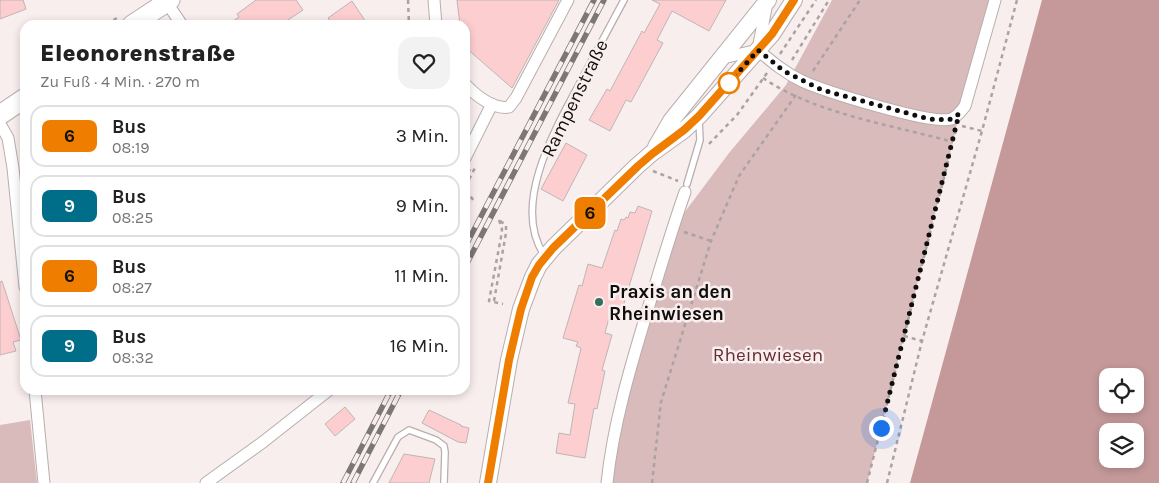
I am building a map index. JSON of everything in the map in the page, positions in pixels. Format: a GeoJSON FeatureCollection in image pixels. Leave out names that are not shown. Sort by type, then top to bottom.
{"type":"FeatureCollection","features":[{"type":"Feature","properties":{"kind":"main road"},"geometry":{"type":"LineString","coordinates":[[652,154],[672,121],[768,0]]}},
{"type":"Feature","properties":{"kind":"main road"},"geometry":{"type":"LineString","coordinates":[[488,483],[509,360],[521,309],[532,277],[559,242],[638,166],[699,116],[758,50],[783,19],[794,0]]}},
{"type":"Feature","properties":{"kind":"main road"},"geometry":{"type":"LineString","coordinates":[[139,20],[167,1]]}},
{"type":"Feature","properties":{"kind":"main road"},"geometry":{"type":"LineString","coordinates":[[0,115],[20,101]]}},
{"type":"Feature","properties":{"kind":"street"},"geometry":{"type":"LineString","coordinates":[[434,0],[436,20]]}},
{"type":"Feature","properties":{"kind":"street"},"geometry":{"type":"LineString","coordinates":[[470,88],[492,104],[505,108],[513,103],[568,0]]}},
{"type":"Feature","properties":{"kind":"street"},"geometry":{"type":"LineString","coordinates":[[758,50],[768,0]]}},
{"type":"Feature","properties":{"kind":"street"},"geometry":{"type":"LineString","coordinates":[[758,50],[784,71],[822,90],[929,119],[949,120],[959,114],[964,106],[995,0]]}},
{"type":"Feature","properties":{"kind":"street"},"geometry":{"type":"LineString","coordinates":[[167,1],[179,20]]}},
{"type":"Feature","properties":{"kind":"street"},"geometry":{"type":"LineString","coordinates":[[723,58],[758,50]]}},
{"type":"Feature","properties":{"kind":"street"},"geometry":{"type":"LineString","coordinates":[[470,148],[492,104]]}},
{"type":"Feature","properties":{"kind":"street"},"geometry":{"type":"LineString","coordinates":[[0,124],[8,138],[12,160],[20,238]]}},
{"type":"Feature","properties":{"kind":"street"},"geometry":{"type":"LineString","coordinates":[[607,483],[610,452],[632,360],[686,188]]}},
{"type":"Feature","properties":{"kind":"street"},"geometry":{"type":"LineString","coordinates":[[35,395],[44,483]]}},
{"type":"Feature","properties":{"kind":"street"},"geometry":{"type":"LineString","coordinates":[[206,483],[263,442],[323,395]]}},
{"type":"Feature","properties":{"kind":"lane","name":"Rampenstraße"},"geometry":{"type":"LineString","coordinates":[[546,257],[536,238],[533,214],[534,198],[544,157],[564,113],[624,0]]}},
{"type":"Feature","properties":{"kind":"lane"},"geometry":{"type":"LineString","coordinates":[[686,188],[700,140],[699,116]]}},
{"type":"Feature","properties":{"kind":"lane"},"geometry":{"type":"LineString","coordinates":[[373,483],[398,437],[409,430],[436,440],[444,446],[444,483]]}},
{"type":"Feature","properties":{"kind":"path"},"geometry":{"type":"LineString","coordinates":[[408,0],[409,20]]}},
{"type":"Feature","properties":{"kind":"path"},"geometry":{"type":"LineString","coordinates":[[781,52],[816,0]]}},
{"type":"Feature","properties":{"kind":"path"},"geometry":{"type":"LineString","coordinates":[[790,64],[829,0]]}},
{"type":"Feature","properties":{"kind":"path"},"geometry":{"type":"LineString","coordinates":[[810,76],[860,0]]}},
{"type":"Feature","properties":{"kind":"path"},"geometry":{"type":"LineString","coordinates":[[887,483],[922,341],[1017,0]]}},
{"type":"Feature","properties":{"kind":"path"},"geometry":{"type":"LineString","coordinates":[[707,147],[737,115],[767,72]]}},
{"type":"Feature","properties":{"kind":"path"},"geometry":{"type":"LineString","coordinates":[[763,78],[796,96],[833,110],[953,142]]}},
{"type":"Feature","properties":{"kind":"path"},"geometry":{"type":"LineString","coordinates":[[652,483],[662,402],[711,241],[739,176],[796,96]]}},
{"type":"Feature","properties":{"kind":"path"},"geometry":{"type":"LineString","coordinates":[[867,483],[957,125],[982,131]]}},
{"type":"Feature","properties":{"kind":"path"},"geometry":{"type":"LineString","coordinates":[[470,177],[476,166]]}},
{"type":"Feature","properties":{"kind":"path"},"geometry":{"type":"LineString","coordinates":[[638,166],[686,188]]}},
{"type":"Feature","properties":{"kind":"path"},"geometry":{"type":"LineString","coordinates":[[494,302],[506,233],[506,225],[499,220],[502,229],[489,301],[503,304]]}},
{"type":"Feature","properties":{"kind":"path"},"geometry":{"type":"LineString","coordinates":[[672,229],[711,241]]}},
{"type":"Feature","properties":{"kind":"path"},"geometry":{"type":"LineString","coordinates":[[904,336],[922,341]]}},
{"type":"Feature","properties":{"kind":"green space","name":"Rheinwiesen"},"geometry":{"type":"Polygon","coordinates":[[[832,0],[995,0],[959,114],[867,483],[607,483],[610,452],[672,229],[729,153],[786,85],[832,0]]]}},
{"type":"Feature","properties":{"kind":"green space"},"geometry":{"type":"Polygon","coordinates":[[[30,420],[37,483],[0,483],[0,425],[30,420]]]}},
{"type":"Feature","properties":{"kind":"shaded area"},"geometry":{"type":"Polygon","coordinates":[[[1042,0],[1159,0],[1159,483],[910,483],[1042,0]]]}},
{"type":"Feature","properties":{"kind":"building"},"geometry":{"type":"Polygon","coordinates":[[[0,0],[23,0],[26,9],[0,19],[0,0]]]}},
{"type":"Feature","properties":{"kind":"building"},"geometry":{"type":"Polygon","coordinates":[[[256,0],[296,0],[303,10],[288,20],[234,20],[239,17],[237,14],[256,0]]]}},
{"type":"Feature","properties":{"kind":"building"},"geometry":{"type":"Polygon","coordinates":[[[457,0],[559,0],[512,88],[470,51],[470,20],[459,20],[457,0]]]}},
{"type":"Feature","properties":{"kind":"building"},"geometry":{"type":"Polygon","coordinates":[[[652,0],[726,0],[709,31],[672,11],[657,40],[663,43],[631,102],[626,100],[610,131],[589,120],[607,89],[610,91],[642,31],[644,33],[660,4],[652,0]]]}},
{"type":"Feature","properties":{"kind":"building"},"geometry":{"type":"Polygon","coordinates":[[[352,1],[365,20],[329,20],[328,18],[352,1]]]}},
{"type":"Feature","properties":{"kind":"building"},"geometry":{"type":"Polygon","coordinates":[[[566,143],[587,155],[563,201],[541,189],[566,143]]]}},
{"type":"Feature","properties":{"kind":"building"},"geometry":{"type":"Polygon","coordinates":[[[638,206],[652,211],[621,313],[611,310],[605,333],[612,335],[602,370],[605,371],[597,409],[594,408],[585,458],[556,453],[559,433],[570,435],[575,404],[568,403],[581,348],[576,346],[578,342],[563,338],[579,285],[582,286],[588,264],[602,268],[615,230],[617,231],[621,219],[628,218],[630,212],[635,213],[638,206]]]}},
{"type":"Feature","properties":{"kind":"building"},"geometry":{"type":"Polygon","coordinates":[[[2,281],[20,340],[13,342],[16,351],[0,355],[0,282],[2,281]]]}},
{"type":"Feature","properties":{"kind":"building"},"geometry":{"type":"Polygon","coordinates":[[[345,407],[355,419],[335,436],[325,424],[345,407]]]}},
{"type":"Feature","properties":{"kind":"building"},"geometry":{"type":"Polygon","coordinates":[[[429,410],[469,428],[466,443],[458,442],[422,423],[429,410]]]}},
{"type":"Feature","properties":{"kind":"building"},"geometry":{"type":"Polygon","coordinates":[[[404,454],[435,459],[429,483],[389,483],[404,454]]]}},
{"type":"Feature","properties":{"kind":"railway"},"geometry":{"type":"LineString","coordinates":[[470,237],[594,0]]}},
{"type":"Feature","properties":{"kind":"railway"},"geometry":{"type":"LineString","coordinates":[[470,257],[604,0]]}},
{"type":"Feature","properties":{"kind":"railway"},"geometry":{"type":"LineString","coordinates":[[343,483],[388,395]]}},
{"type":"Feature","properties":{"kind":"railway"},"geometry":{"type":"LineString","coordinates":[[353,483],[398,395]]}},
{"type":"Feature","properties":{"kind":"bus line","name":"6"},"geometry":{"type":"LineString","coordinates":[[488,483],[509,360],[526,291],[539,265],[553,248],[638,166],[699,116],[772,34],[794,0]]}},
{"type":"Feature","properties":{"kind":"place","name":"Praxis an den Rheinwiesen"},"geometry":{"type":"Point","coordinates":[599,302]}},
{"type":"Feature","properties":{"kind":"route"},"geometry":{"type":"LineString","coordinates":[[729,83],[758,50],[784,71],[822,90],[929,119],[949,120],[959,114],[881,428]]}}]}
